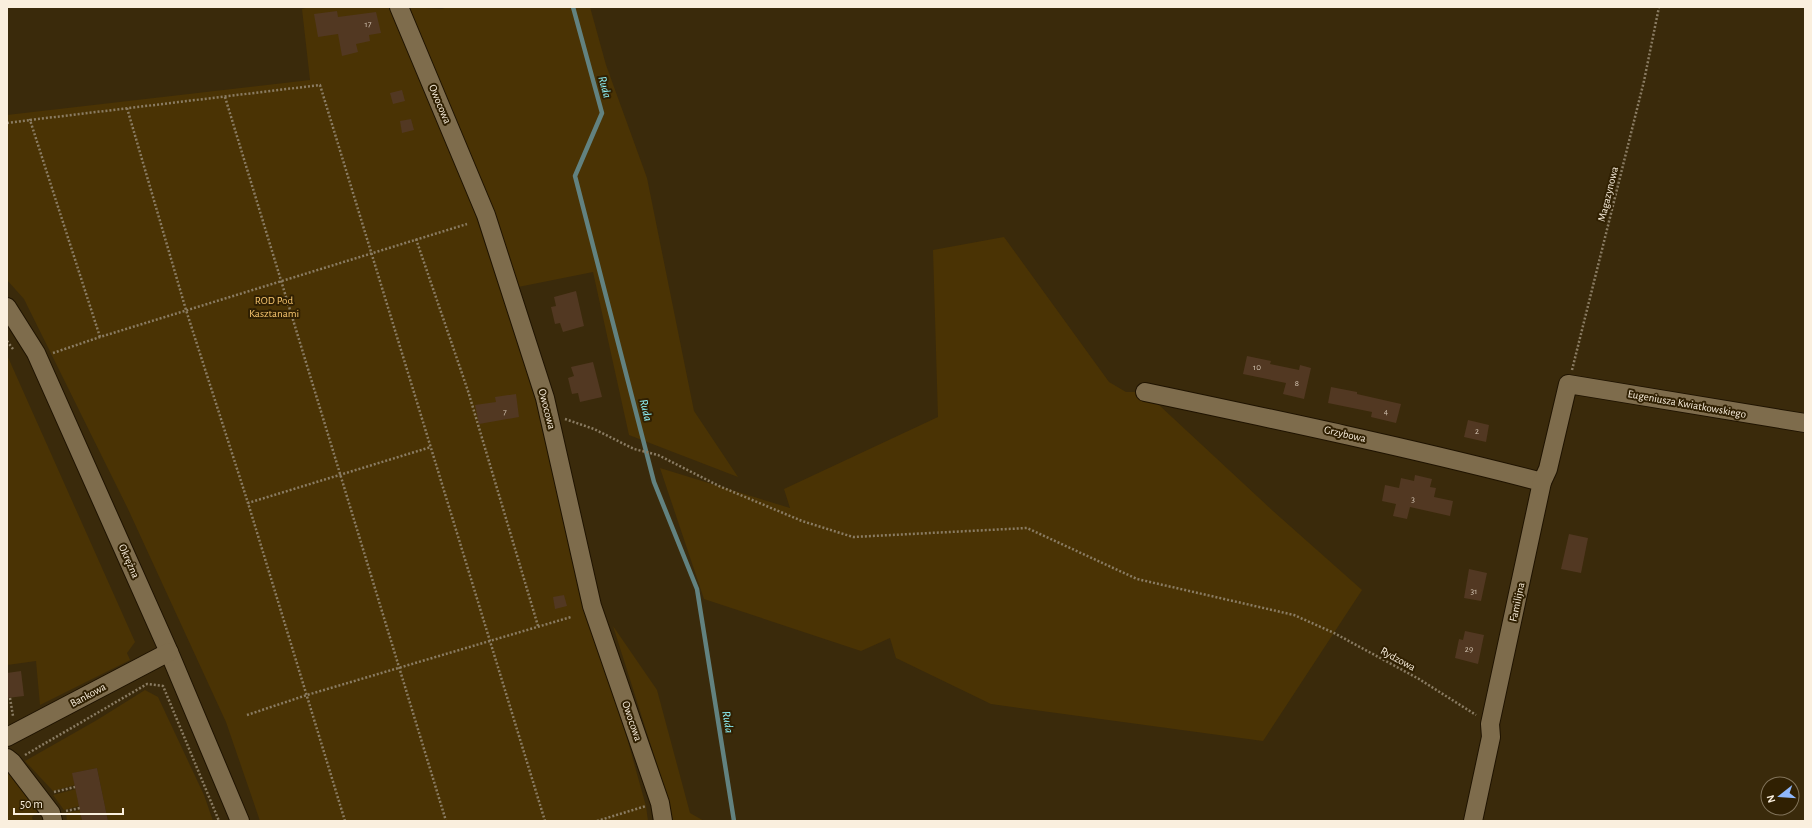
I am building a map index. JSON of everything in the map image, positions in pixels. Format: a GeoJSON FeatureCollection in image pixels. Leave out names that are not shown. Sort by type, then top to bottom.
{"type":"FeatureCollection","features":[{"type":"Feature","properties":{"kind":"street","name":"Owocowa"},"geometry":{"type":"LineString","coordinates":[[399,7],[488,222],[545,398],[592,606],[660,803],[663,821]]}},
{"type":"Feature","properties":{"kind":"street","name":"Okrężna"},"geometry":{"type":"LineString","coordinates":[[7,307],[36,353],[168,652],[240,821]]}},
{"type":"Feature","properties":{"kind":"street","name":"Eugeniusza Kwiatkowskiego"},"geometry":{"type":"LineString","coordinates":[[1568,384],[1805,424]]}},
{"type":"Feature","properties":{"kind":"street","name":"Familijna"},"geometry":{"type":"LineString","coordinates":[[1473,821],[1491,737],[1490,724],[1542,482],[1548,469],[1568,384]]}},
{"type":"Feature","properties":{"kind":"street","name":"Grzybowa"},"geometry":{"type":"LineString","coordinates":[[1145,392],[1300,424],[1542,482]]}},
{"type":"Feature","properties":{"kind":"street","name":"Bankowa"},"geometry":{"type":"LineString","coordinates":[[7,737],[143,676],[168,652]]}},
{"type":"Feature","properties":{"kind":"street"},"geometry":{"type":"LineString","coordinates":[[10,760],[51,813],[58,816]]}},
{"type":"Feature","properties":{"kind":"path","name":"Magazynowa"},"geometry":{"type":"LineString","coordinates":[[1568,384],[1644,81],[1659,7]]}},
{"type":"Feature","properties":{"kind":"path"},"geometry":{"type":"LineString","coordinates":[[7,123],[320,86],[545,821]]}},
{"type":"Feature","properties":{"kind":"path"},"geometry":{"type":"LineString","coordinates":[[225,97],[446,821]]}},
{"type":"Feature","properties":{"kind":"path"},"geometry":{"type":"LineString","coordinates":[[127,108],[186,310],[248,504],[345,821]]}},
{"type":"Feature","properties":{"kind":"path"},"geometry":{"type":"LineString","coordinates":[[30,120],[100,337]]}},
{"type":"Feature","properties":{"kind":"path"},"geometry":{"type":"LineString","coordinates":[[52,353],[186,310],[467,224]]}},
{"type":"Feature","properties":{"kind":"path"},"geometry":{"type":"LineString","coordinates":[[416,239],[468,391],[538,626]]}},
{"type":"Feature","properties":{"kind":"path"},"geometry":{"type":"LineString","coordinates":[[7,341],[14,351]]}},
{"type":"Feature","properties":{"kind":"path","name":"Rydzowa"},"geometry":{"type":"LineString","coordinates":[[560,418],[594,428],[634,448],[658,455],[718,486],[802,521],[853,537],[1027,528],[1137,579],[1294,615],[1334,633],[1412,676],[1490,724]]}},
{"type":"Feature","properties":{"kind":"path"},"geometry":{"type":"LineString","coordinates":[[248,504],[431,447]]}},
{"type":"Feature","properties":{"kind":"path"},"geometry":{"type":"LineString","coordinates":[[247,715],[307,695],[571,617]]}},
{"type":"Feature","properties":{"kind":"path"},"geometry":{"type":"LineString","coordinates":[[10,760],[143,676],[163,686],[219,821]]}},
{"type":"Feature","properties":{"kind":"path"},"geometry":{"type":"LineString","coordinates":[[10,698],[13,716]]}},
{"type":"Feature","properties":{"kind":"path"},"geometry":{"type":"LineString","coordinates":[[48,794],[76,788]]}},
{"type":"Feature","properties":{"kind":"path"},"geometry":{"type":"LineString","coordinates":[[598,821],[660,803]]}},
{"type":"Feature","properties":{"kind":"path"},"geometry":{"type":"LineString","coordinates":[[58,816],[80,808]]}},
{"type":"Feature","properties":{"kind":"green space","name":"ROD Pod Kasztanami"},"geometry":{"type":"Polygon","coordinates":[[[309,7],[391,7],[467,189],[534,393],[587,621],[620,713],[646,806],[648,821],[260,821],[226,722],[128,509],[24,299],[7,280],[7,115],[310,80],[302,9],[309,7]]]}},
{"type":"Feature","properties":{"kind":"green space"},"geometry":{"type":"Polygon","coordinates":[[[409,7],[442,9],[447,7],[590,7],[606,65],[647,178],[694,411],[738,477],[629,435],[593,272],[518,287],[498,222],[409,7]]]}},
{"type":"Feature","properties":{"kind":"green space"},"geometry":{"type":"Polygon","coordinates":[[[1004,237],[1109,382],[1126,392],[1145,392],[1273,511],[1362,590],[1263,741],[991,704],[896,658],[890,638],[861,651],[704,599],[660,468],[790,508],[784,489],[938,417],[933,250],[1004,237]]]}},
{"type":"Feature","properties":{"kind":"green space"},"geometry":{"type":"Polygon","coordinates":[[[7,355],[135,642],[127,653],[130,660],[40,705],[36,661],[7,665],[7,355]]]}},
{"type":"Feature","properties":{"kind":"green space"},"geometry":{"type":"Polygon","coordinates":[[[613,626],[657,690],[690,813],[704,821],[670,821],[661,777],[613,626]]]}},
{"type":"Feature","properties":{"kind":"green space"},"geometry":{"type":"Polygon","coordinates":[[[145,690],[158,697],[204,795],[213,821],[108,821],[97,768],[73,773],[75,785],[53,791],[25,761],[97,720],[145,690]]]}},
{"type":"Feature","properties":{"kind":"green space"},"geometry":{"type":"Polygon","coordinates":[[[7,771],[22,784],[40,809],[32,817],[33,821],[7,821],[7,771]]]}},
{"type":"Feature","properties":{"kind":"green space"},"geometry":{"type":"Polygon","coordinates":[[[76,789],[79,806],[64,810],[53,795],[76,789]]]}},
{"type":"Feature","properties":{"kind":"green space"},"geometry":{"type":"Polygon","coordinates":[[[80,810],[82,821],[67,821],[66,813],[80,810]]]}},
{"type":"Feature","properties":{"kind":"building"},"geometry":{"type":"Polygon","coordinates":[[[337,11],[338,17],[376,12],[381,33],[369,35],[370,41],[356,44],[358,52],[342,56],[338,34],[318,37],[314,14],[337,11]]]}},
{"type":"Feature","properties":{"kind":"building"},"geometry":{"type":"Polygon","coordinates":[[[402,90],[405,101],[393,104],[390,93],[402,90]]]}},
{"type":"Feature","properties":{"kind":"building"},"geometry":{"type":"Polygon","coordinates":[[[411,119],[414,130],[402,133],[400,121],[411,119]]]}},
{"type":"Feature","properties":{"kind":"building"},"geometry":{"type":"Polygon","coordinates":[[[576,291],[584,326],[563,332],[560,323],[555,324],[551,307],[556,306],[554,297],[576,291]]]}},
{"type":"Feature","properties":{"kind":"building"},"geometry":{"type":"Polygon","coordinates":[[[1247,356],[1271,361],[1270,364],[1299,370],[1300,365],[1311,368],[1304,399],[1283,394],[1286,383],[1243,374],[1247,356]]]}},
{"type":"Feature","properties":{"kind":"building"},"geometry":{"type":"Polygon","coordinates":[[[593,362],[602,397],[580,402],[578,393],[572,394],[568,378],[574,376],[571,367],[593,362]]]}},
{"type":"Feature","properties":{"kind":"building"},"geometry":{"type":"Polygon","coordinates":[[[1331,387],[1357,392],[1357,394],[1401,404],[1396,423],[1371,417],[1372,412],[1328,403],[1331,387]]]}},
{"type":"Feature","properties":{"kind":"building"},"geometry":{"type":"Polygon","coordinates":[[[516,394],[519,417],[479,424],[475,405],[496,402],[495,397],[516,394]]]}},
{"type":"Feature","properties":{"kind":"building"},"geometry":{"type":"Polygon","coordinates":[[[1468,420],[1489,425],[1486,442],[1464,437],[1468,420]]]}},
{"type":"Feature","properties":{"kind":"building"},"geometry":{"type":"Polygon","coordinates":[[[1415,475],[1432,479],[1430,487],[1436,488],[1434,497],[1453,501],[1450,516],[1410,507],[1407,519],[1393,516],[1396,504],[1382,501],[1385,485],[1399,488],[1401,478],[1414,481],[1415,475]]]}},
{"type":"Feature","properties":{"kind":"building"},"geometry":{"type":"Polygon","coordinates":[[[1569,534],[1588,538],[1581,573],[1561,569],[1569,534]]]}},
{"type":"Feature","properties":{"kind":"building"},"geometry":{"type":"Polygon","coordinates":[[[1469,569],[1487,573],[1481,601],[1464,598],[1469,569]]]}},
{"type":"Feature","properties":{"kind":"building"},"geometry":{"type":"Polygon","coordinates":[[[564,595],[567,606],[555,609],[553,597],[564,595]]]}},
{"type":"Feature","properties":{"kind":"building"},"geometry":{"type":"Polygon","coordinates":[[[1465,631],[1484,635],[1478,664],[1455,658],[1459,639],[1463,640],[1465,631]]]}},
{"type":"Feature","properties":{"kind":"building"},"geometry":{"type":"Polygon","coordinates":[[[21,671],[24,696],[7,698],[7,673],[21,671]]]}},
{"type":"Feature","properties":{"kind":"building"},"geometry":{"type":"Polygon","coordinates":[[[97,768],[108,821],[82,821],[72,773],[97,768]]]}},
{"type":"Feature","properties":{"kind":"waterway","name":"Ruda"},"geometry":{"type":"LineString","coordinates":[[573,7],[602,113],[575,176],[654,482],[697,589],[734,821]]}}]}
